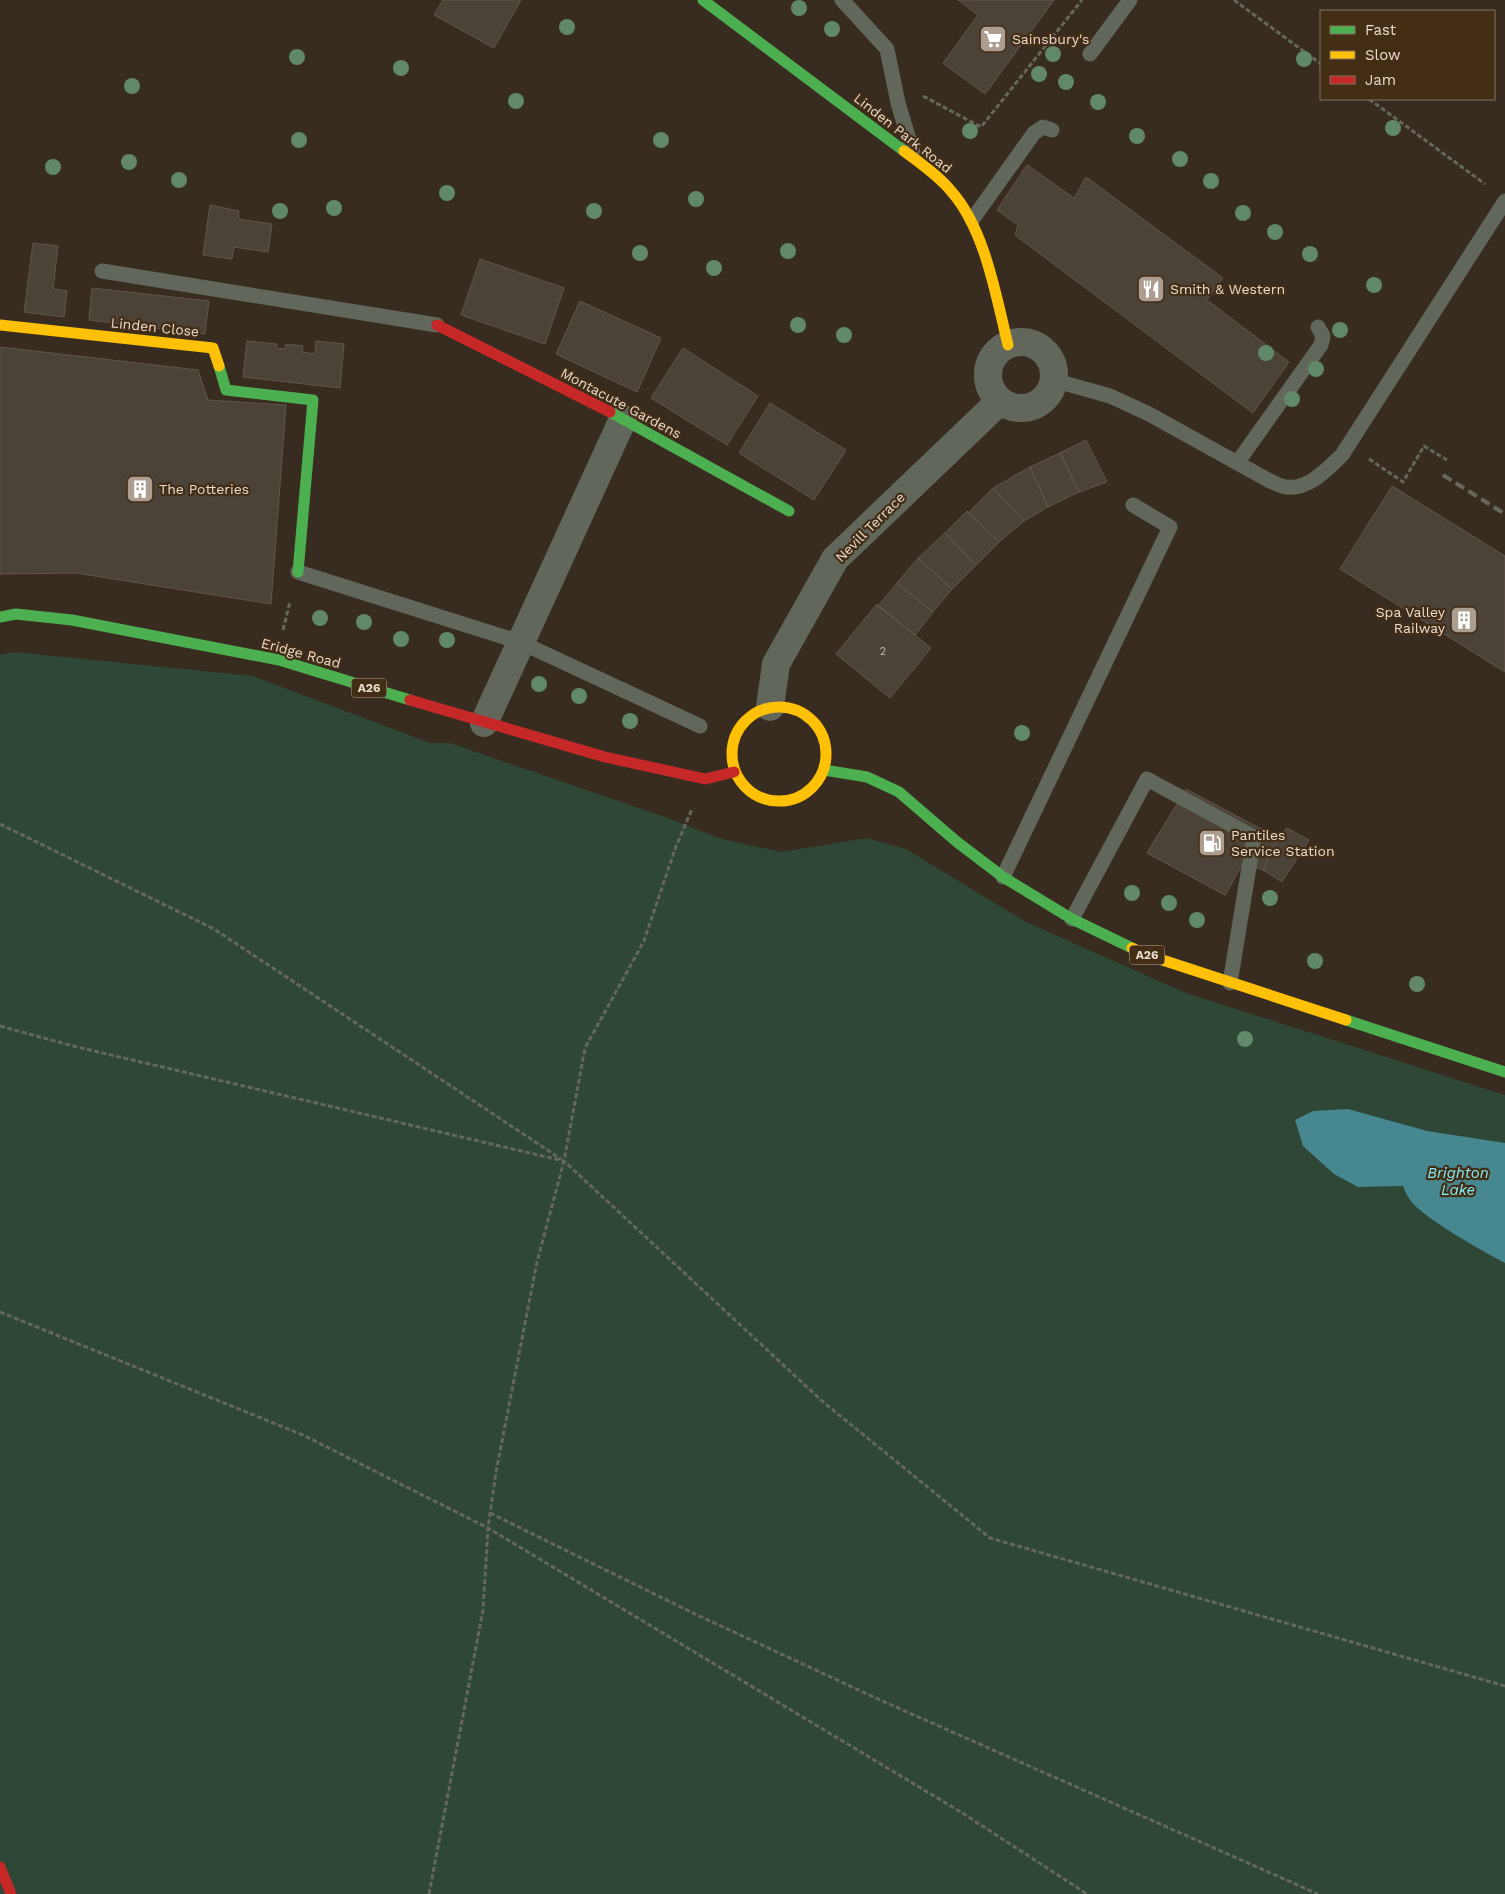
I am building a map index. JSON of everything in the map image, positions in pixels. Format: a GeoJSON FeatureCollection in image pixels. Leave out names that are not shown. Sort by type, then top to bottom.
{"type":"FeatureCollection","features":[{"type":"Feature","properties":{"kind":"main road","name":"Linden Park Road"},"geometry":{"type":"LineString","coordinates":[[703,0],[916,160],[951,190],[972,220],[991,277],[1008,345]]}},
{"type":"Feature","properties":{"kind":"main road","name":"Linden Close"},"geometry":{"type":"LineString","coordinates":[[0,325],[213,348],[226,390],[313,400],[298,572]]}},
{"type":"Feature","properties":{"kind":"main road","name":"Montacute Gardens"},"geometry":{"type":"LineString","coordinates":[[437,325],[622,419],[790,511]]}},
{"type":"Feature","properties":{"kind":"main road","name":"Eridge Road"},"geometry":{"type":"LineString","coordinates":[[0,617],[16,614],[72,620],[279,660],[484,723],[605,757],[705,779],[734,772]]}},
{"type":"Feature","properties":{"kind":"main road"},"geometry":{"type":"LineString","coordinates":[[770,707],[787,707],[809,717],[818,727],[824,740],[827,756],[824,770],[816,784],[804,795],[788,801],[772,801],[756,796],[743,786],[734,772],[730,754],[733,740],[741,725],[753,714],[770,707]]}},
{"type":"Feature","properties":{"kind":"main road","name":"A26"},"geometry":{"type":"LineString","coordinates":[[824,770],[867,777],[898,792],[957,842],[1003,877],[1072,919],[1147,955],[1505,1072]]}},
{"type":"Feature","properties":{"kind":"main road"},"geometry":{"type":"LineString","coordinates":[[0,1867],[11,1894]]}},
{"type":"Feature","properties":{"kind":"street"},"geometry":{"type":"LineString","coordinates":[[1028,342],[1045,352],[1050,360],[1054,380],[1050,391],[1043,400],[1033,406],[1022,408],[1010,407],[992,393],[988,382],[988,370],[991,360],[998,350],[1008,345],[1028,342]]}},
{"type":"Feature","properties":{"kind":"street","name":"Nevill Terrace"},"geometry":{"type":"LineString","coordinates":[[770,707],[776,664],[835,559],[1000,401]]}},
{"type":"Feature","properties":{"kind":"street"},"geometry":{"type":"LineString","coordinates":[[484,723],[622,419]]}},
{"type":"Feature","properties":{"kind":"lane"},"geometry":{"type":"LineString","coordinates":[[842,0],[887,49],[893,81],[916,160]]}},
{"type":"Feature","properties":{"kind":"lane"},"geometry":{"type":"LineString","coordinates":[[1090,54],[1130,0]]}},
{"type":"Feature","properties":{"kind":"lane"},"geometry":{"type":"LineString","coordinates":[[972,220],[1034,133],[1043,127],[1052,130]]}},
{"type":"Feature","properties":{"kind":"lane"},"geometry":{"type":"LineString","coordinates":[[1054,380],[1110,396],[1149,414],[1268,480],[1286,487],[1304,485],[1323,472],[1342,455],[1505,201]]}},
{"type":"Feature","properties":{"kind":"lane"},"geometry":{"type":"LineString","coordinates":[[102,271],[437,325]]}},
{"type":"Feature","properties":{"kind":"lane"},"geometry":{"type":"LineString","coordinates":[[1237,463],[1321,345],[1323,336],[1318,327]]}},
{"type":"Feature","properties":{"kind":"lane"},"geometry":{"type":"LineString","coordinates":[[1003,877],[1170,527],[1133,505]]}},
{"type":"Feature","properties":{"kind":"lane"},"geometry":{"type":"LineString","coordinates":[[298,572],[520,642],[700,726]]}},
{"type":"Feature","properties":{"kind":"lane"},"geometry":{"type":"LineString","coordinates":[[1072,919],[1147,779],[1254,837],[1230,982]]}},
{"type":"Feature","properties":{"kind":"path"},"geometry":{"type":"LineString","coordinates":[[893,81],[981,127],[1082,0]]}},
{"type":"Feature","properties":{"kind":"path"},"geometry":{"type":"LineString","coordinates":[[1234,0],[1320,63]]}},
{"type":"Feature","properties":{"kind":"path"},"geometry":{"type":"LineString","coordinates":[[1370,100],[1489,187]]}},
{"type":"Feature","properties":{"kind":"path"},"geometry":{"type":"LineString","coordinates":[[1348,445],[1403,482],[1424,446],[1447,460]]}},
{"type":"Feature","properties":{"kind":"path"},"geometry":{"type":"LineString","coordinates":[[428,1894],[483,1610],[489,1513],[537,1262],[564,1162],[585,1048],[644,941],[675,849],[705,779]]}},
{"type":"Feature","properties":{"kind":"path"},"geometry":{"type":"LineString","coordinates":[[0,824],[214,929],[564,1162],[822,1401],[990,1538],[1505,1686]]}},
{"type":"Feature","properties":{"kind":"path"},"geometry":{"type":"LineString","coordinates":[[0,1026],[77,1047],[564,1162]]}},
{"type":"Feature","properties":{"kind":"path"},"geometry":{"type":"LineString","coordinates":[[0,1312],[303,1435],[488,1528],[964,1814],[1087,1894]]}},
{"type":"Feature","properties":{"kind":"path"},"geometry":{"type":"LineString","coordinates":[[489,1513],[693,1613],[878,1699],[1318,1894]]}},
{"type":"Feature","properties":{"kind":"green space"},"geometry":{"type":"Polygon","coordinates":[[[14,652],[253,676],[430,743],[450,743],[662,816],[722,839],[781,852],[867,838],[906,849],[1026,922],[1186,993],[1505,1095],[1505,1894],[0,1894],[0,655],[14,652]]]}},
{"type":"Feature","properties":{"kind":"water","name":"Brighton Lake"},"geometry":{"type":"Polygon","coordinates":[[[1348,1109],[1427,1131],[1505,1143],[1505,1263],[1427,1216],[1410,1200],[1403,1186],[1358,1187],[1334,1174],[1303,1146],[1295,1120],[1313,1111],[1348,1109]]]}},
{"type":"Feature","properties":{"kind":"building"},"geometry":{"type":"Polygon","coordinates":[[[443,0],[521,0],[494,48],[434,15],[443,0]]]}},
{"type":"Feature","properties":{"kind":"building","name":"Sainsbury's"},"geometry":{"type":"Polygon","coordinates":[[[958,0],[1054,0],[985,94],[943,63],[978,15],[958,0]]]}},
{"type":"Feature","properties":{"kind":"building","name":"Smith & Western"},"geometry":{"type":"Polygon","coordinates":[[[1027,165],[1074,198],[1086,177],[1223,278],[1207,300],[1289,362],[1253,413],[1015,235],[1018,225],[997,210],[1027,165]]]}},
{"type":"Feature","properties":{"kind":"building"},"geometry":{"type":"Polygon","coordinates":[[[210,205],[239,211],[238,219],[272,224],[268,252],[234,247],[232,259],[203,255],[210,205]]]}},
{"type":"Feature","properties":{"kind":"building"},"geometry":{"type":"Polygon","coordinates":[[[33,243],[58,246],[53,289],[67,291],[64,317],[24,312],[33,243]]]}},
{"type":"Feature","properties":{"kind":"building"},"geometry":{"type":"Polygon","coordinates":[[[480,259],[564,288],[545,344],[461,315],[480,259]]]}},
{"type":"Feature","properties":{"kind":"building"},"geometry":{"type":"Polygon","coordinates":[[[92,288],[209,301],[205,334],[89,320],[92,288]]]}},
{"type":"Feature","properties":{"kind":"building"},"geometry":{"type":"Polygon","coordinates":[[[580,301],[661,338],[637,392],[556,354],[580,301]]]}},
{"type":"Feature","properties":{"kind":"building"},"geometry":{"type":"Polygon","coordinates":[[[247,341],[277,344],[276,348],[285,349],[286,344],[303,346],[302,352],[315,354],[316,341],[344,344],[340,388],[243,377],[247,341]]]}},
{"type":"Feature","properties":{"kind":"building","name":"The Potteries"},"geometry":{"type":"Polygon","coordinates":[[[0,347],[198,370],[208,400],[286,405],[271,604],[76,573],[0,574],[0,347]]]}},
{"type":"Feature","properties":{"kind":"building"},"geometry":{"type":"Polygon","coordinates":[[[683,348],[758,396],[727,445],[651,398],[683,348]]]}},
{"type":"Feature","properties":{"kind":"building"},"geometry":{"type":"Polygon","coordinates":[[[770,403],[846,450],[814,500],[739,453],[770,403]]]}},
{"type":"Feature","properties":{"kind":"building"},"geometry":{"type":"Polygon","coordinates":[[[1086,440],[1107,482],[1079,492],[1060,453],[1086,440]]]}},
{"type":"Feature","properties":{"kind":"building"},"geometry":{"type":"Polygon","coordinates":[[[1060,453],[1079,492],[1048,507],[1030,467],[1060,453]]]}},
{"type":"Feature","properties":{"kind":"building"},"geometry":{"type":"Polygon","coordinates":[[[1030,467],[1048,507],[1024,521],[993,488],[1030,467]]]}},
{"type":"Feature","properties":{"kind":"building","name":"Spa Valley Railway"},"geometry":{"type":"Polygon","coordinates":[[[1392,486],[1505,556],[1505,672],[1340,569],[1392,486]]]}},
{"type":"Feature","properties":{"kind":"building"},"geometry":{"type":"Polygon","coordinates":[[[993,488],[1024,521],[999,542],[969,512],[993,488]]]}},
{"type":"Feature","properties":{"kind":"building"},"geometry":{"type":"Polygon","coordinates":[[[967,511],[999,542],[976,565],[945,533],[967,511]]]}},
{"type":"Feature","properties":{"kind":"building"},"geometry":{"type":"Polygon","coordinates":[[[945,533],[976,565],[952,589],[918,558],[945,533]]]}},
{"type":"Feature","properties":{"kind":"building"},"geometry":{"type":"Polygon","coordinates":[[[918,558],[952,589],[933,612],[897,583],[918,558]]]}},
{"type":"Feature","properties":{"kind":"building"},"geometry":{"type":"Polygon","coordinates":[[[897,583],[933,612],[915,635],[878,606],[897,583]]]}},
{"type":"Feature","properties":{"kind":"building"},"geometry":{"type":"Polygon","coordinates":[[[877,604],[931,648],[890,698],[836,654],[877,604]]]}},
{"type":"Feature","properties":{"kind":"building"},"geometry":{"type":"Polygon","coordinates":[[[1186,789],[1278,838],[1263,870],[1243,863],[1225,895],[1147,853],[1186,789]]]}},
{"type":"Feature","properties":{"kind":"building"},"geometry":{"type":"Polygon","coordinates":[[[1287,828],[1309,840],[1282,882],[1263,870],[1278,838],[1287,828]]]}},
{"type":"Feature","properties":{"kind":"railway"},"geometry":{"type":"LineString","coordinates":[[1443,475],[1505,514]]}},
{"type":"Feature","properties":{"kind":"traffic: fast"},"geometry":{"type":"LineString","coordinates":[[703,0],[904,151]]}},
{"type":"Feature","properties":{"kind":"traffic: fast"},"geometry":{"type":"LineString","coordinates":[[219,366],[226,390],[313,400],[298,572]]}},
{"type":"Feature","properties":{"kind":"traffic: fast"},"geometry":{"type":"LineString","coordinates":[[610,412],[789,511]]}},
{"type":"Feature","properties":{"kind":"traffic: fast"},"geometry":{"type":"LineString","coordinates":[[0,617],[16,614],[72,620],[279,660],[410,700]]}},
{"type":"Feature","properties":{"kind":"traffic: fast"},"geometry":{"type":"LineString","coordinates":[[824,770],[867,777],[899,792],[957,842],[1003,877],[1072,919],[1132,948]]}},
{"type":"Feature","properties":{"kind":"traffic: fast"},"geometry":{"type":"LineString","coordinates":[[1346,1020],[1505,1072]]}},
{"type":"Feature","properties":{"kind":"traffic: slow"},"geometry":{"type":"LineString","coordinates":[[904,151],[946,185],[973,224],[988,264],[1008,345]]}},
{"type":"Feature","properties":{"kind":"traffic: slow"},"geometry":{"type":"LineString","coordinates":[[0,325],[213,348],[219,366]]}},
{"type":"Feature","properties":{"kind":"traffic: slow"},"geometry":{"type":"LineString","coordinates":[[779,707],[797,710],[812,721],[823,736],[826,754],[823,772],[812,787],[797,798],[779,801],[761,798],[746,787],[735,772],[732,754],[735,736],[746,721],[761,710],[779,707]]}},
{"type":"Feature","properties":{"kind":"traffic: slow"},"geometry":{"type":"LineString","coordinates":[[1132,948],[1147,955],[1346,1020]]}},
{"type":"Feature","properties":{"kind":"traffic: jam"},"geometry":{"type":"LineString","coordinates":[[437,325],[610,412]]}},
{"type":"Feature","properties":{"kind":"traffic: jam"},"geometry":{"type":"LineString","coordinates":[[410,700],[605,757],[705,779],[734,772]]}},
{"type":"Feature","properties":{"kind":"traffic: jam"},"geometry":{"type":"LineString","coordinates":[[0,1867],[11,1894]]}},
{"type":"Feature","properties":{"kind":"place","name":"Sainsbury's"},"geometry":{"type":"Point","coordinates":[993,39]}},
{"type":"Feature","properties":{"kind":"place","name":"Smith & Western"},"geometry":{"type":"Point","coordinates":[1151,289]}},
{"type":"Feature","properties":{"kind":"place","name":"The Potteries"},"geometry":{"type":"Point","coordinates":[140,489]}},
{"type":"Feature","properties":{"kind":"place","name":"Spa Valley Railway"},"geometry":{"type":"Point","coordinates":[1464,620]}},
{"type":"Feature","properties":{"kind":"place","name":"Pantiles Service Station"},"geometry":{"type":"Point","coordinates":[1212,843]}}]}
